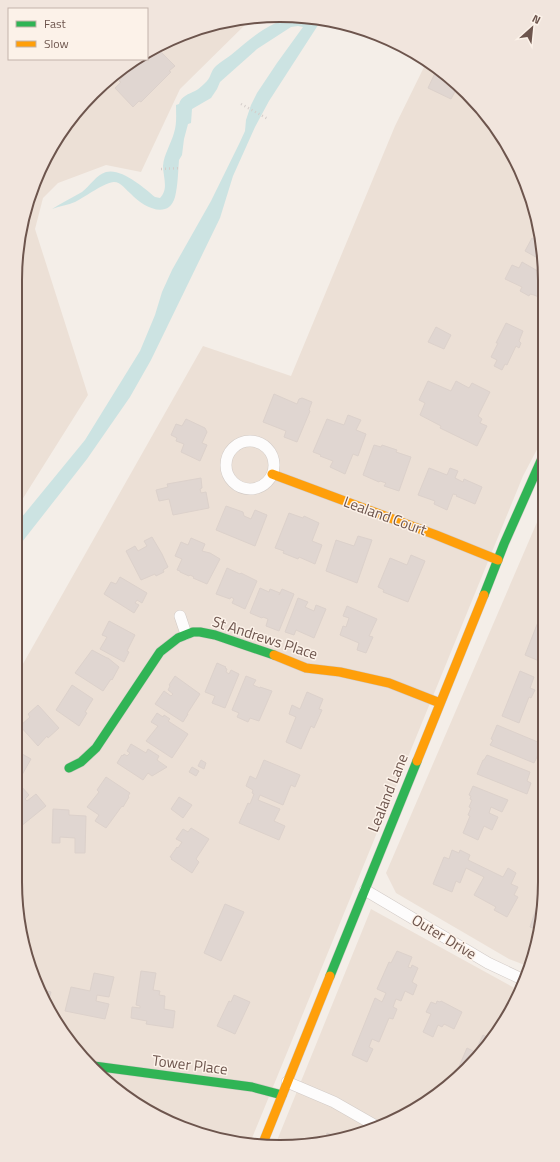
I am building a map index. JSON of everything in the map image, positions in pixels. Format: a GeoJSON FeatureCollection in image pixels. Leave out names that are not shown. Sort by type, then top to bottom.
{"type":"FeatureCollection","features":[{"type":"Feature","properties":{"kind":"street"},"geometry":{"type":"LineString","coordinates":[[243,441],[254,441],[261,443],[268,448],[273,457],[274,465],[272,474],[267,482],[259,487],[249,489],[241,488],[232,482],[227,474],[225,465],[228,454],[233,447],[243,441]]}},
{"type":"Feature","properties":{"kind":"street","name":"Lealand Lane"},"geometry":{"type":"LineString","coordinates":[[265,1139],[498,560],[538,469]]}},
{"type":"Feature","properties":{"kind":"street","name":"Lealand Court"},"geometry":{"type":"LineString","coordinates":[[272,474],[436,535],[498,560]]}},
{"type":"Feature","properties":{"kind":"street"},"geometry":{"type":"LineString","coordinates":[[70,768],[81,762],[96,748],[160,652],[178,638],[186,634],[180,616]]}},
{"type":"Feature","properties":{"kind":"street","name":"St Andrews Place"},"geometry":{"type":"LineString","coordinates":[[186,634],[200,632],[215,635],[258,649],[306,668],[340,672],[374,679],[389,683],[440,703]]}},
{"type":"Feature","properties":{"kind":"street","name":"Outer Drive"},"geometry":{"type":"LineString","coordinates":[[365,890],[488,963],[519,978]]}},
{"type":"Feature","properties":{"kind":"street","name":"Tower Place"},"geometry":{"type":"LineString","coordinates":[[101,1067],[252,1087],[282,1095]]}},
{"type":"Feature","properties":{"kind":"street"},"geometry":{"type":"LineString","coordinates":[[288,1082],[334,1102],[371,1123]]}},
{"type":"Feature","properties":{"kind":"path"},"geometry":{"type":"LineString","coordinates":[[240,104],[268,119]]}},
{"type":"Feature","properties":{"kind":"path"},"geometry":{"type":"LineString","coordinates":[[161,169],[181,168]]}},
{"type":"Feature","properties":{"kind":"shaded area"},"geometry":{"type":"Polygon","coordinates":[[[246,24],[180,89],[141,172],[106,165],[58,183],[43,198],[35,229],[88,395],[22,500],[22,280],[24,246],[31,213],[42,181],[57,151],[75,123],[110,86],[123,75],[151,57],[181,42],[213,31],[246,24]]]}},
{"type":"Feature","properties":{"kind":"shaded area"},"geometry":{"type":"Polygon","coordinates":[[[425,66],[450,86],[485,123],[503,151],[518,181],[529,213],[536,246],[538,280],[538,448],[523,476],[252,1138],[246,1138],[213,1131],[181,1120],[151,1105],[123,1087],[86,1052],[75,1039],[65,1025],[49,996],[31,949],[24,916],[22,882],[22,666],[203,346],[291,376],[395,126],[425,66]]]}},
{"type":"Feature","properties":{"kind":"shaded area"},"geometry":{"type":"Polygon","coordinates":[[[538,520],[538,882],[536,916],[524,965],[509,959],[396,893],[386,873],[538,520]]]}},
{"type":"Feature","properties":{"kind":"shaded area"},"geometry":{"type":"Polygon","coordinates":[[[371,909],[515,988],[495,1025],[485,1039],[450,1076],[423,1097],[379,1120],[347,1131],[314,1138],[277,1140],[371,909]]]}},
{"type":"Feature","properties":{"kind":"water"},"geometry":{"type":"Polygon","coordinates":[[[280,22],[318,25],[269,101],[255,127],[233,176],[220,218],[151,360],[130,397],[87,459],[22,542],[22,517],[85,440],[140,351],[155,315],[162,292],[172,270],[211,201],[245,131],[246,120],[257,93],[303,27],[291,27],[257,49],[220,82],[211,98],[192,109],[191,123],[188,124],[182,155],[179,160],[175,197],[172,204],[167,208],[161,210],[148,207],[136,199],[117,182],[114,182],[100,187],[75,202],[52,209],[82,192],[102,173],[106,172],[119,173],[126,176],[155,197],[160,198],[165,187],[163,166],[176,126],[176,105],[179,104],[183,97],[204,84],[213,69],[254,36],[270,26],[280,22]]]}},
{"type":"Feature","properties":{"kind":"building"},"geometry":{"type":"Polygon","coordinates":[[[161,52],[175,66],[169,71],[171,72],[141,102],[139,101],[133,107],[115,88],[121,82],[119,81],[137,65],[161,52]]]}},
{"type":"Feature","properties":{"kind":"building"},"geometry":{"type":"Polygon","coordinates":[[[435,73],[455,91],[451,99],[428,88],[435,73]]]}},
{"type":"Feature","properties":{"kind":"building"},"geometry":{"type":"Polygon","coordinates":[[[532,238],[535,239],[537,257],[525,251],[532,238]]]}},
{"type":"Feature","properties":{"kind":"building"},"geometry":{"type":"Polygon","coordinates":[[[522,262],[537,271],[538,297],[530,294],[529,296],[520,291],[522,287],[505,279],[512,265],[519,268],[522,262]]]}},
{"type":"Feature","properties":{"kind":"building"},"geometry":{"type":"Polygon","coordinates":[[[506,323],[523,331],[519,341],[521,343],[519,348],[516,346],[507,365],[505,364],[502,370],[494,366],[497,360],[491,357],[506,323]]]}},
{"type":"Feature","properties":{"kind":"building"},"geometry":{"type":"Polygon","coordinates":[[[436,327],[451,335],[444,349],[428,342],[436,327]]]}},
{"type":"Feature","properties":{"kind":"building"},"geometry":{"type":"Polygon","coordinates":[[[428,381],[451,391],[456,381],[469,388],[472,383],[490,392],[478,416],[482,419],[480,423],[487,426],[477,446],[440,428],[441,426],[420,415],[425,403],[419,400],[428,381]]]}},
{"type":"Feature","properties":{"kind":"building"},"geometry":{"type":"Polygon","coordinates":[[[274,394],[297,404],[299,399],[302,398],[312,402],[310,411],[297,442],[284,437],[286,431],[263,422],[274,394]]]}},
{"type":"Feature","properties":{"kind":"building"},"geometry":{"type":"Polygon","coordinates":[[[348,415],[361,420],[356,430],[366,434],[358,456],[353,454],[345,474],[330,467],[333,461],[313,452],[327,419],[344,425],[348,415]]]}},
{"type":"Feature","properties":{"kind":"building"},"geometry":{"type":"Polygon","coordinates":[[[186,419],[205,428],[207,432],[202,443],[207,445],[200,461],[181,452],[184,444],[176,441],[177,438],[171,435],[176,424],[182,426],[186,419]]]}},
{"type":"Feature","properties":{"kind":"building"},"geometry":{"type":"Polygon","coordinates":[[[374,445],[381,447],[382,445],[411,457],[399,491],[384,486],[386,483],[379,482],[363,475],[374,445]]]}},
{"type":"Feature","properties":{"kind":"building"},"geometry":{"type":"Polygon","coordinates":[[[429,468],[447,475],[450,468],[458,471],[455,478],[463,482],[464,479],[482,487],[475,504],[453,494],[447,510],[434,504],[435,501],[418,495],[429,468]]]}},
{"type":"Feature","properties":{"kind":"building"},"geometry":{"type":"Polygon","coordinates":[[[201,478],[201,493],[206,492],[209,508],[173,515],[169,499],[159,501],[156,490],[168,487],[167,484],[201,478]]]}},
{"type":"Feature","properties":{"kind":"building"},"geometry":{"type":"Polygon","coordinates":[[[226,506],[243,512],[244,516],[251,519],[255,510],[267,515],[255,546],[216,530],[226,506]]]}},
{"type":"Feature","properties":{"kind":"building"},"geometry":{"type":"Polygon","coordinates":[[[289,513],[303,518],[304,516],[319,523],[312,541],[322,545],[315,564],[299,557],[298,559],[283,553],[284,551],[275,548],[289,513]]]}},
{"type":"Feature","properties":{"kind":"building"},"geometry":{"type":"Polygon","coordinates":[[[358,536],[372,540],[357,583],[326,571],[336,540],[354,546],[358,536]]]}},
{"type":"Feature","properties":{"kind":"building"},"geometry":{"type":"Polygon","coordinates":[[[152,537],[168,567],[163,570],[164,572],[156,576],[155,574],[141,580],[126,551],[135,546],[138,551],[147,546],[144,541],[152,537]]]}},
{"type":"Feature","properties":{"kind":"building"},"geometry":{"type":"Polygon","coordinates":[[[191,538],[205,544],[202,551],[210,553],[220,559],[207,584],[177,570],[182,559],[175,556],[181,542],[188,545],[191,538]]]}},
{"type":"Feature","properties":{"kind":"building"},"geometry":{"type":"Polygon","coordinates":[[[411,555],[425,561],[408,602],[383,592],[384,590],[378,587],[390,558],[407,565],[411,555]]]}},
{"type":"Feature","properties":{"kind":"building"},"geometry":{"type":"Polygon","coordinates":[[[227,568],[257,581],[245,609],[232,603],[234,599],[231,597],[230,599],[216,594],[227,568]]]}},
{"type":"Feature","properties":{"kind":"building"},"geometry":{"type":"Polygon","coordinates":[[[120,577],[147,593],[142,603],[137,600],[135,603],[139,605],[134,613],[104,594],[111,582],[116,584],[120,577]]]}},
{"type":"Feature","properties":{"kind":"building"},"geometry":{"type":"Polygon","coordinates":[[[260,588],[269,592],[270,589],[280,593],[282,589],[294,594],[279,631],[266,626],[268,619],[250,613],[260,588]]]}},
{"type":"Feature","properties":{"kind":"building"},"geometry":{"type":"Polygon","coordinates":[[[298,598],[308,602],[305,607],[314,611],[316,605],[326,609],[314,638],[296,630],[294,635],[285,632],[298,598]]]}},
{"type":"Feature","properties":{"kind":"building"},"geometry":{"type":"Polygon","coordinates":[[[347,606],[377,619],[369,636],[373,637],[366,653],[357,650],[359,643],[340,635],[343,626],[346,627],[349,618],[343,616],[347,606]]]}},
{"type":"Feature","properties":{"kind":"building"},"geometry":{"type":"Polygon","coordinates":[[[109,621],[135,635],[127,651],[129,652],[124,662],[100,649],[107,637],[102,635],[109,621]]]}},
{"type":"Feature","properties":{"kind":"building"},"geometry":{"type":"Polygon","coordinates":[[[538,622],[538,660],[525,655],[538,622]]]}},
{"type":"Feature","properties":{"kind":"building"},"geometry":{"type":"Polygon","coordinates":[[[92,650],[108,658],[119,667],[112,680],[111,679],[103,691],[75,673],[92,650]]]}},
{"type":"Feature","properties":{"kind":"building"},"geometry":{"type":"Polygon","coordinates":[[[217,663],[226,667],[226,672],[229,674],[231,670],[239,674],[225,708],[212,703],[215,696],[205,692],[217,663]]]}},
{"type":"Feature","properties":{"kind":"building"},"geometry":{"type":"Polygon","coordinates":[[[520,671],[534,677],[530,688],[535,690],[531,698],[529,697],[519,723],[502,716],[520,671]]]}},
{"type":"Feature","properties":{"kind":"building"},"geometry":{"type":"Polygon","coordinates":[[[175,676],[200,694],[183,722],[155,704],[164,691],[171,696],[173,694],[168,690],[169,685],[175,676]]]}},
{"type":"Feature","properties":{"kind":"building"},"geometry":{"type":"Polygon","coordinates":[[[246,676],[256,680],[253,685],[272,691],[259,721],[250,718],[248,722],[237,717],[239,713],[232,710],[246,676]]]}},
{"type":"Feature","properties":{"kind":"building"},"geometry":{"type":"Polygon","coordinates":[[[72,685],[93,699],[79,726],[56,710],[72,685]]]}},
{"type":"Feature","properties":{"kind":"building"},"geometry":{"type":"Polygon","coordinates":[[[307,692],[323,699],[319,709],[322,710],[314,728],[311,726],[301,749],[286,742],[296,717],[289,714],[292,705],[300,709],[307,692]]]}},
{"type":"Feature","properties":{"kind":"building"},"geometry":{"type":"Polygon","coordinates":[[[38,705],[59,728],[48,738],[47,736],[38,746],[22,728],[22,724],[30,717],[28,714],[38,705]]]}},
{"type":"Feature","properties":{"kind":"building"},"geometry":{"type":"Polygon","coordinates":[[[157,713],[170,719],[168,721],[188,734],[172,758],[146,741],[158,726],[151,722],[157,713]]]}},
{"type":"Feature","properties":{"kind":"building"},"geometry":{"type":"Polygon","coordinates":[[[497,725],[538,742],[538,755],[534,763],[490,745],[493,740],[491,739],[497,725]]]}},
{"type":"Feature","properties":{"kind":"building"},"geometry":{"type":"Polygon","coordinates":[[[131,744],[146,753],[148,749],[159,756],[157,760],[167,767],[152,776],[148,773],[143,780],[117,763],[122,755],[123,756],[124,754],[127,756],[130,753],[127,751],[131,744]]]}},
{"type":"Feature","properties":{"kind":"building"},"geometry":{"type":"Polygon","coordinates":[[[22,754],[31,759],[22,775],[22,754]]]}},
{"type":"Feature","properties":{"kind":"building"},"geometry":{"type":"Polygon","coordinates":[[[487,755],[530,772],[527,781],[531,783],[527,794],[477,774],[483,760],[487,755]]]}},
{"type":"Feature","properties":{"kind":"building"},"geometry":{"type":"Polygon","coordinates":[[[201,760],[206,763],[204,769],[198,766],[201,760]]]}},
{"type":"Feature","properties":{"kind":"building"},"geometry":{"type":"Polygon","coordinates":[[[264,760],[300,775],[295,787],[291,785],[283,805],[260,795],[258,800],[280,809],[274,821],[285,826],[279,840],[239,823],[254,794],[252,793],[253,790],[246,786],[250,776],[256,779],[264,760]]]}},
{"type":"Feature","properties":{"kind":"building"},"geometry":{"type":"Polygon","coordinates":[[[192,767],[199,771],[196,776],[189,772],[192,767]]]}},
{"type":"Feature","properties":{"kind":"building"},"geometry":{"type":"Polygon","coordinates":[[[106,777],[130,793],[123,807],[122,806],[106,828],[95,821],[99,815],[87,807],[99,792],[97,790],[106,777]]]}},
{"type":"Feature","properties":{"kind":"building"},"geometry":{"type":"Polygon","coordinates":[[[473,786],[508,800],[502,812],[491,807],[489,813],[498,817],[492,830],[484,826],[478,840],[463,833],[470,816],[468,815],[471,808],[469,807],[472,800],[470,799],[471,796],[469,795],[473,786]]]}},
{"type":"Feature","properties":{"kind":"building"},"geometry":{"type":"Polygon","coordinates":[[[22,787],[29,795],[25,799],[27,801],[36,794],[46,806],[22,825],[22,787]]]}},
{"type":"Feature","properties":{"kind":"building"},"geometry":{"type":"Polygon","coordinates":[[[179,797],[192,805],[183,818],[171,809],[179,797]]]}},
{"type":"Feature","properties":{"kind":"building"},"geometry":{"type":"Polygon","coordinates":[[[53,809],[69,810],[69,815],[86,816],[85,853],[75,853],[75,838],[60,837],[60,843],[52,843],[53,809]]]}},
{"type":"Feature","properties":{"kind":"building"},"geometry":{"type":"Polygon","coordinates":[[[191,828],[209,839],[196,859],[199,862],[192,873],[170,857],[182,842],[176,839],[183,829],[188,832],[191,828]]]}},
{"type":"Feature","properties":{"kind":"building"},"geometry":{"type":"Polygon","coordinates":[[[452,850],[459,853],[460,850],[470,855],[468,860],[503,877],[508,868],[516,873],[511,884],[518,887],[514,895],[518,897],[507,917],[494,910],[496,907],[474,895],[484,877],[466,868],[460,883],[456,881],[452,892],[433,884],[444,857],[449,859],[452,850]]]}},
{"type":"Feature","properties":{"kind":"building"},"geometry":{"type":"Polygon","coordinates":[[[225,904],[244,912],[221,961],[204,953],[225,904]]]}},
{"type":"Feature","properties":{"kind":"building"},"geometry":{"type":"Polygon","coordinates":[[[536,908],[534,928],[530,927],[536,908]]]}},
{"type":"Feature","properties":{"kind":"building"},"geometry":{"type":"Polygon","coordinates":[[[397,951],[412,957],[408,967],[411,968],[412,965],[418,968],[412,982],[417,985],[413,995],[405,991],[401,1001],[396,999],[393,1007],[397,1009],[393,1019],[389,1018],[379,1042],[372,1039],[369,1047],[373,1049],[367,1062],[352,1055],[375,998],[382,1002],[386,993],[377,989],[389,962],[391,963],[397,951]]]}},
{"type":"Feature","properties":{"kind":"building"},"geometry":{"type":"Polygon","coordinates":[[[141,971],[156,973],[153,990],[160,991],[159,995],[165,996],[164,1009],[175,1011],[173,1028],[146,1024],[147,1021],[131,1018],[132,1007],[140,1008],[140,1006],[136,1005],[141,971]]]}},
{"type":"Feature","properties":{"kind":"building"},"geometry":{"type":"Polygon","coordinates":[[[94,973],[114,977],[109,997],[97,995],[96,1001],[109,1004],[105,1019],[65,1011],[71,987],[90,991],[94,973]]]}},
{"type":"Feature","properties":{"kind":"building"},"geometry":{"type":"Polygon","coordinates":[[[47,991],[51,992],[50,997],[47,991]]]}},
{"type":"Feature","properties":{"kind":"building"},"geometry":{"type":"Polygon","coordinates":[[[234,995],[250,1002],[235,1034],[217,1026],[229,1001],[231,1002],[234,995]]]}},
{"type":"Feature","properties":{"kind":"building"},"geometry":{"type":"Polygon","coordinates":[[[437,1001],[441,1001],[462,1012],[454,1029],[444,1024],[442,1027],[438,1025],[433,1037],[423,1032],[431,1014],[426,1012],[431,1002],[436,1004],[437,1001]]]}},
{"type":"Feature","properties":{"kind":"building"},"geometry":{"type":"Polygon","coordinates":[[[483,1035],[487,1037],[485,1039],[476,1049],[483,1035]]]}},
{"type":"Feature","properties":{"kind":"building"},"geometry":{"type":"Polygon","coordinates":[[[467,1048],[474,1052],[459,1067],[467,1048]]]}},
{"type":"Feature","properties":{"kind":"traffic: fast"},"geometry":{"type":"LineString","coordinates":[[484,595],[504,544],[538,467]]}},
{"type":"Feature","properties":{"kind":"traffic: fast"},"geometry":{"type":"LineString","coordinates":[[69,768],[81,762],[96,748],[160,652],[178,638],[193,632],[200,632],[215,635],[274,655]]}},
{"type":"Feature","properties":{"kind":"traffic: fast"},"geometry":{"type":"LineString","coordinates":[[330,976],[417,761]]}},
{"type":"Feature","properties":{"kind":"traffic: fast"},"geometry":{"type":"LineString","coordinates":[[101,1067],[252,1087],[282,1095]]}},
{"type":"Feature","properties":{"kind":"traffic: slow"},"geometry":{"type":"LineString","coordinates":[[272,474],[436,535],[498,560]]}},
{"type":"Feature","properties":{"kind":"traffic: slow"},"geometry":{"type":"LineString","coordinates":[[417,761],[484,595]]}},
{"type":"Feature","properties":{"kind":"traffic: slow"},"geometry":{"type":"LineString","coordinates":[[274,655],[306,668],[340,672],[389,683],[440,703]]}},
{"type":"Feature","properties":{"kind":"traffic: slow"},"geometry":{"type":"LineString","coordinates":[[265,1139],[330,976]]}}]}
